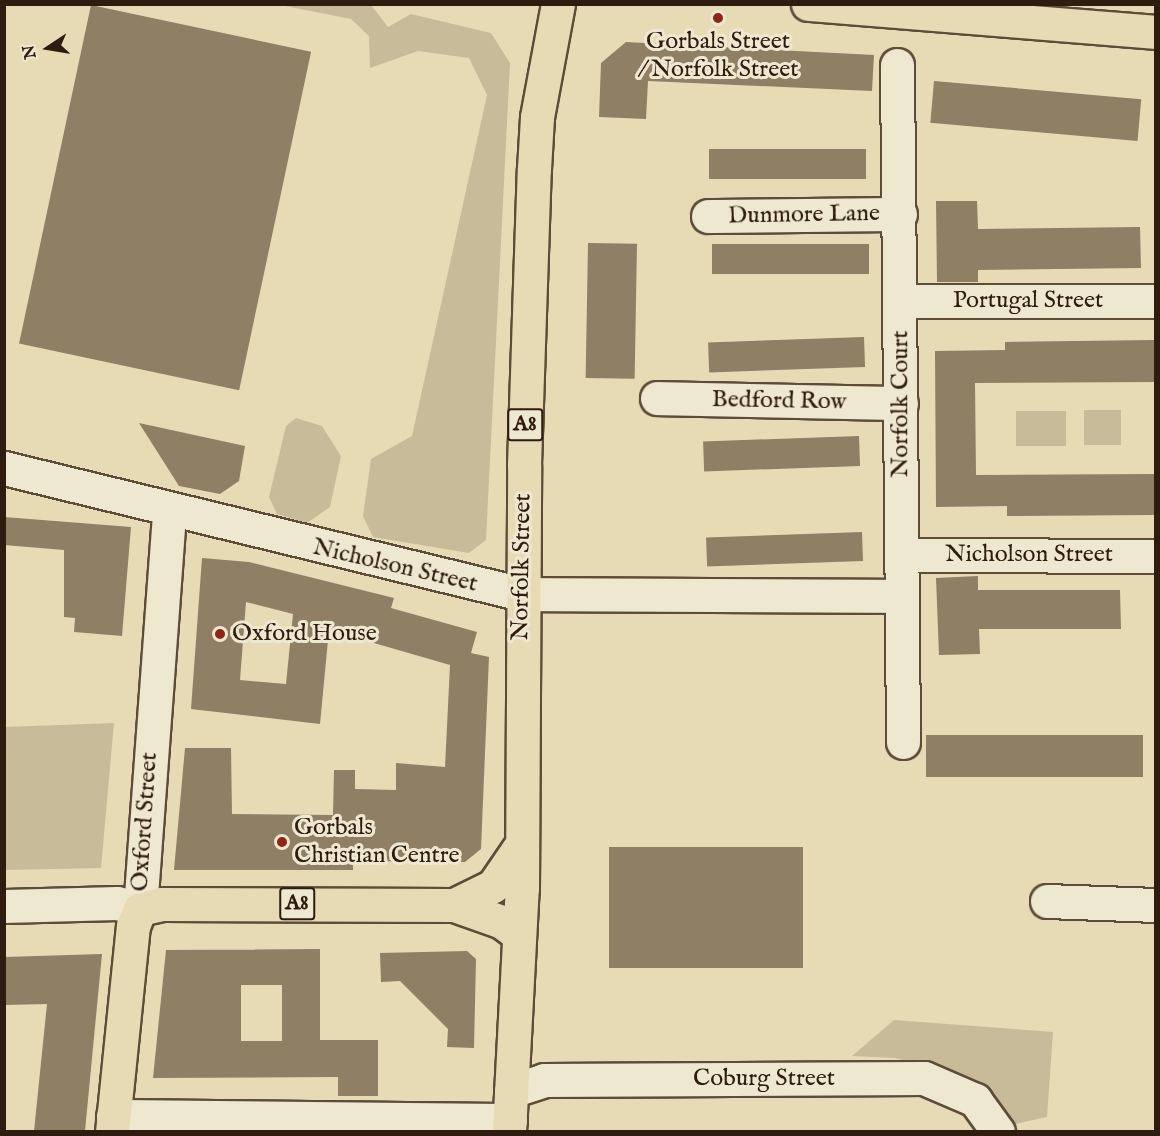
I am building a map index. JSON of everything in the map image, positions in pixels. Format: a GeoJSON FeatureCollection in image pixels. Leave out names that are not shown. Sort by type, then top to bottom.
{"type":"FeatureCollection","features":[{"type":"Feature","properties":{"kind":"main road","name":"Norfolk Street"},"geometry":{"type":"LineString","coordinates":[[510,1114],[519,935],[522,594],[537,117],[558,4]]}},
{"type":"Feature","properties":{"kind":"main road"},"geometry":{"type":"LineString","coordinates":[[808,4],[1155,32]]}},
{"type":"Feature","properties":{"kind":"main road"},"geometry":{"type":"LineString","coordinates":[[454,905],[493,886],[519,848]]}},
{"type":"Feature","properties":{"kind":"main road","name":"A8"},"geometry":{"type":"LineString","coordinates":[[140,909],[161,904],[454,905],[502,922],[519,935]]}},
{"type":"Feature","properties":{"kind":"main road","name":"Oxford Street"},"geometry":{"type":"LineString","coordinates":[[113,1124],[133,926],[140,909]]}},
{"type":"Feature","properties":{"kind":"street","name":"Norfolk Court"},"geometry":{"type":"LineString","coordinates":[[897,65],[903,742]]}},
{"type":"Feature","properties":{"kind":"street","name":"Dunmore Lane"},"geometry":{"type":"LineString","coordinates":[[708,216],[900,214]]}},
{"type":"Feature","properties":{"kind":"street","name":"Portugal Street"},"geometry":{"type":"LineString","coordinates":[[900,301],[1155,301]]}},
{"type":"Feature","properties":{"kind":"street","name":"Bedford Row"},"geometry":{"type":"LineString","coordinates":[[657,398],[901,403]]}},
{"type":"Feature","properties":{"kind":"street","name":"Nicholson Street"},"geometry":{"type":"LineString","coordinates":[[4,468],[169,512],[362,559],[522,594],[903,596]]}},
{"type":"Feature","properties":{"kind":"street","name":"Oxford Street"},"geometry":{"type":"LineString","coordinates":[[140,909],[169,512]]}},
{"type":"Feature","properties":{"kind":"street","name":"Nicholson Street"},"geometry":{"type":"LineString","coordinates":[[902,555],[1155,556]]}},
{"type":"Feature","properties":{"kind":"street"},"geometry":{"type":"LineString","coordinates":[[1047,901],[1155,905]]}},
{"type":"Feature","properties":{"kind":"street"},"geometry":{"type":"LineString","coordinates":[[4,906],[117,903],[140,909]]}},
{"type":"Feature","properties":{"kind":"street","name":"Coburg Street"},"geometry":{"type":"LineString","coordinates":[[113,1124],[510,1114],[544,1080],[924,1078],[975,1100],[998,1131]]}},
{"type":"Feature","properties":{"kind":"shaded area"},"geometry":{"type":"Polygon","coordinates":[[[280,5],[371,5],[388,27],[411,14],[491,33],[510,63],[486,540],[469,553],[373,537],[363,516],[371,459],[412,436],[487,95],[469,58],[418,51],[370,68],[369,36],[351,19],[280,5]]]}},
{"type":"Feature","properties":{"kind":"shaded area"},"geometry":{"type":"Polygon","coordinates":[[[1084,410],[1121,410],[1121,445],[1084,445],[1084,410]]]}},
{"type":"Feature","properties":{"kind":"shaded area"},"geometry":{"type":"Polygon","coordinates":[[[1016,411],[1066,411],[1066,446],[1016,446],[1016,411]]]}},
{"type":"Feature","properties":{"kind":"shaded area"},"geometry":{"type":"Polygon","coordinates":[[[296,418],[322,426],[341,456],[330,507],[307,523],[277,514],[269,497],[286,426],[296,418]]]}},
{"type":"Feature","properties":{"kind":"shaded area"},"geometry":{"type":"Polygon","coordinates":[[[114,723],[101,868],[5,870],[5,727],[114,723]]]}},
{"type":"Feature","properties":{"kind":"shaded area"},"geometry":{"type":"Polygon","coordinates":[[[894,1020],[1053,1032],[1047,1117],[1015,1124],[977,1080],[895,1058],[852,1056],[894,1020]]]}},
{"type":"Feature","properties":{"kind":"building"},"geometry":{"type":"Polygon","coordinates":[[[91,5],[311,52],[239,390],[19,343],[91,5]]]}},
{"type":"Feature","properties":{"kind":"building"},"geometry":{"type":"Polygon","coordinates":[[[626,42],[874,55],[872,91],[648,81],[646,119],[599,117],[601,63],[626,42]]]}},
{"type":"Feature","properties":{"kind":"building"},"geometry":{"type":"Polygon","coordinates":[[[934,81],[1141,99],[1138,141],[930,123],[934,81]]]}},
{"type":"Feature","properties":{"kind":"building"},"geometry":{"type":"Polygon","coordinates":[[[709,149],[866,149],[866,179],[709,179],[709,149]]]}},
{"type":"Feature","properties":{"kind":"building"},"geometry":{"type":"Polygon","coordinates":[[[936,201],[977,201],[978,229],[1140,227],[1141,268],[978,270],[978,282],[937,282],[936,201]]]}},
{"type":"Feature","properties":{"kind":"building"},"geometry":{"type":"Polygon","coordinates":[[[588,243],[637,244],[635,379],[586,378],[588,243]]]}},
{"type":"Feature","properties":{"kind":"building"},"geometry":{"type":"Polygon","coordinates":[[[712,244],[869,244],[869,274],[712,274],[712,244]]]}},
{"type":"Feature","properties":{"kind":"building"},"geometry":{"type":"Polygon","coordinates":[[[864,337],[865,367],[709,372],[708,342],[864,337]]]}},
{"type":"Feature","properties":{"kind":"building"},"geometry":{"type":"Polygon","coordinates":[[[1154,340],[1155,382],[975,383],[976,475],[1155,474],[1155,515],[1007,516],[1007,506],[936,507],[935,351],[1005,350],[1005,342],[1154,340]]]}},
{"type":"Feature","properties":{"kind":"building"},"geometry":{"type":"Polygon","coordinates":[[[139,423],[245,446],[239,481],[220,494],[179,486],[139,423]]]}},
{"type":"Feature","properties":{"kind":"building"},"geometry":{"type":"Polygon","coordinates":[[[859,436],[860,466],[704,471],[703,441],[859,436]]]}},
{"type":"Feature","properties":{"kind":"building"},"geometry":{"type":"Polygon","coordinates":[[[4,517],[131,527],[122,636],[74,632],[75,618],[64,617],[64,550],[4,545],[4,517]]]}},
{"type":"Feature","properties":{"kind":"building"},"geometry":{"type":"Polygon","coordinates":[[[862,532],[863,561],[707,566],[706,537],[862,532]]]}},
{"type":"Feature","properties":{"kind":"building"},"geometry":{"type":"Polygon","coordinates":[[[202,558],[249,562],[394,598],[391,608],[477,632],[471,653],[489,657],[481,849],[465,862],[353,861],[353,870],[174,870],[185,748],[231,748],[232,814],[333,815],[334,770],[355,770],[355,789],[396,790],[396,763],[445,767],[450,665],[329,630],[320,724],[191,709],[202,558]],[[246,602],[240,680],[286,684],[293,614],[246,602]]]}},
{"type":"Feature","properties":{"kind":"building"},"geometry":{"type":"Polygon","coordinates":[[[978,576],[978,590],[1120,590],[1121,629],[979,629],[980,654],[939,655],[936,578],[978,576]]]}},
{"type":"Feature","properties":{"kind":"building"},"geometry":{"type":"Polygon","coordinates":[[[926,735],[1143,735],[1143,777],[926,777],[926,735]]]}},
{"type":"Feature","properties":{"kind":"building"},"geometry":{"type":"Polygon","coordinates":[[[609,847],[803,847],[803,968],[609,968],[609,847]]]}},
{"type":"Feature","properties":{"kind":"building"},"geometry":{"type":"Polygon","coordinates":[[[320,949],[320,1040],[378,1040],[378,1096],[338,1096],[338,1077],[153,1078],[166,950],[320,949]],[[241,985],[241,1041],[282,1041],[282,985],[241,985]]]}},
{"type":"Feature","properties":{"kind":"building"},"geometry":{"type":"Polygon","coordinates":[[[467,951],[476,959],[474,1048],[447,1047],[448,1029],[400,981],[381,982],[380,953],[467,951]]]}},
{"type":"Feature","properties":{"kind":"building"},"geometry":{"type":"Polygon","coordinates":[[[102,954],[85,1131],[34,1131],[47,1004],[4,1005],[4,957],[102,954]]]}},
{"type":"Feature","properties":{"kind":"place","name":"Gorbals Street / Norfolk Street"},"geometry":{"type":"Point","coordinates":[718,18]}},
{"type":"Feature","properties":{"kind":"place","name":"Oxford House"},"geometry":{"type":"Point","coordinates":[220,634]}},
{"type":"Feature","properties":{"kind":"place","name":"Gorbals Christian Centre"},"geometry":{"type":"Point","coordinates":[282,842]}}]}
